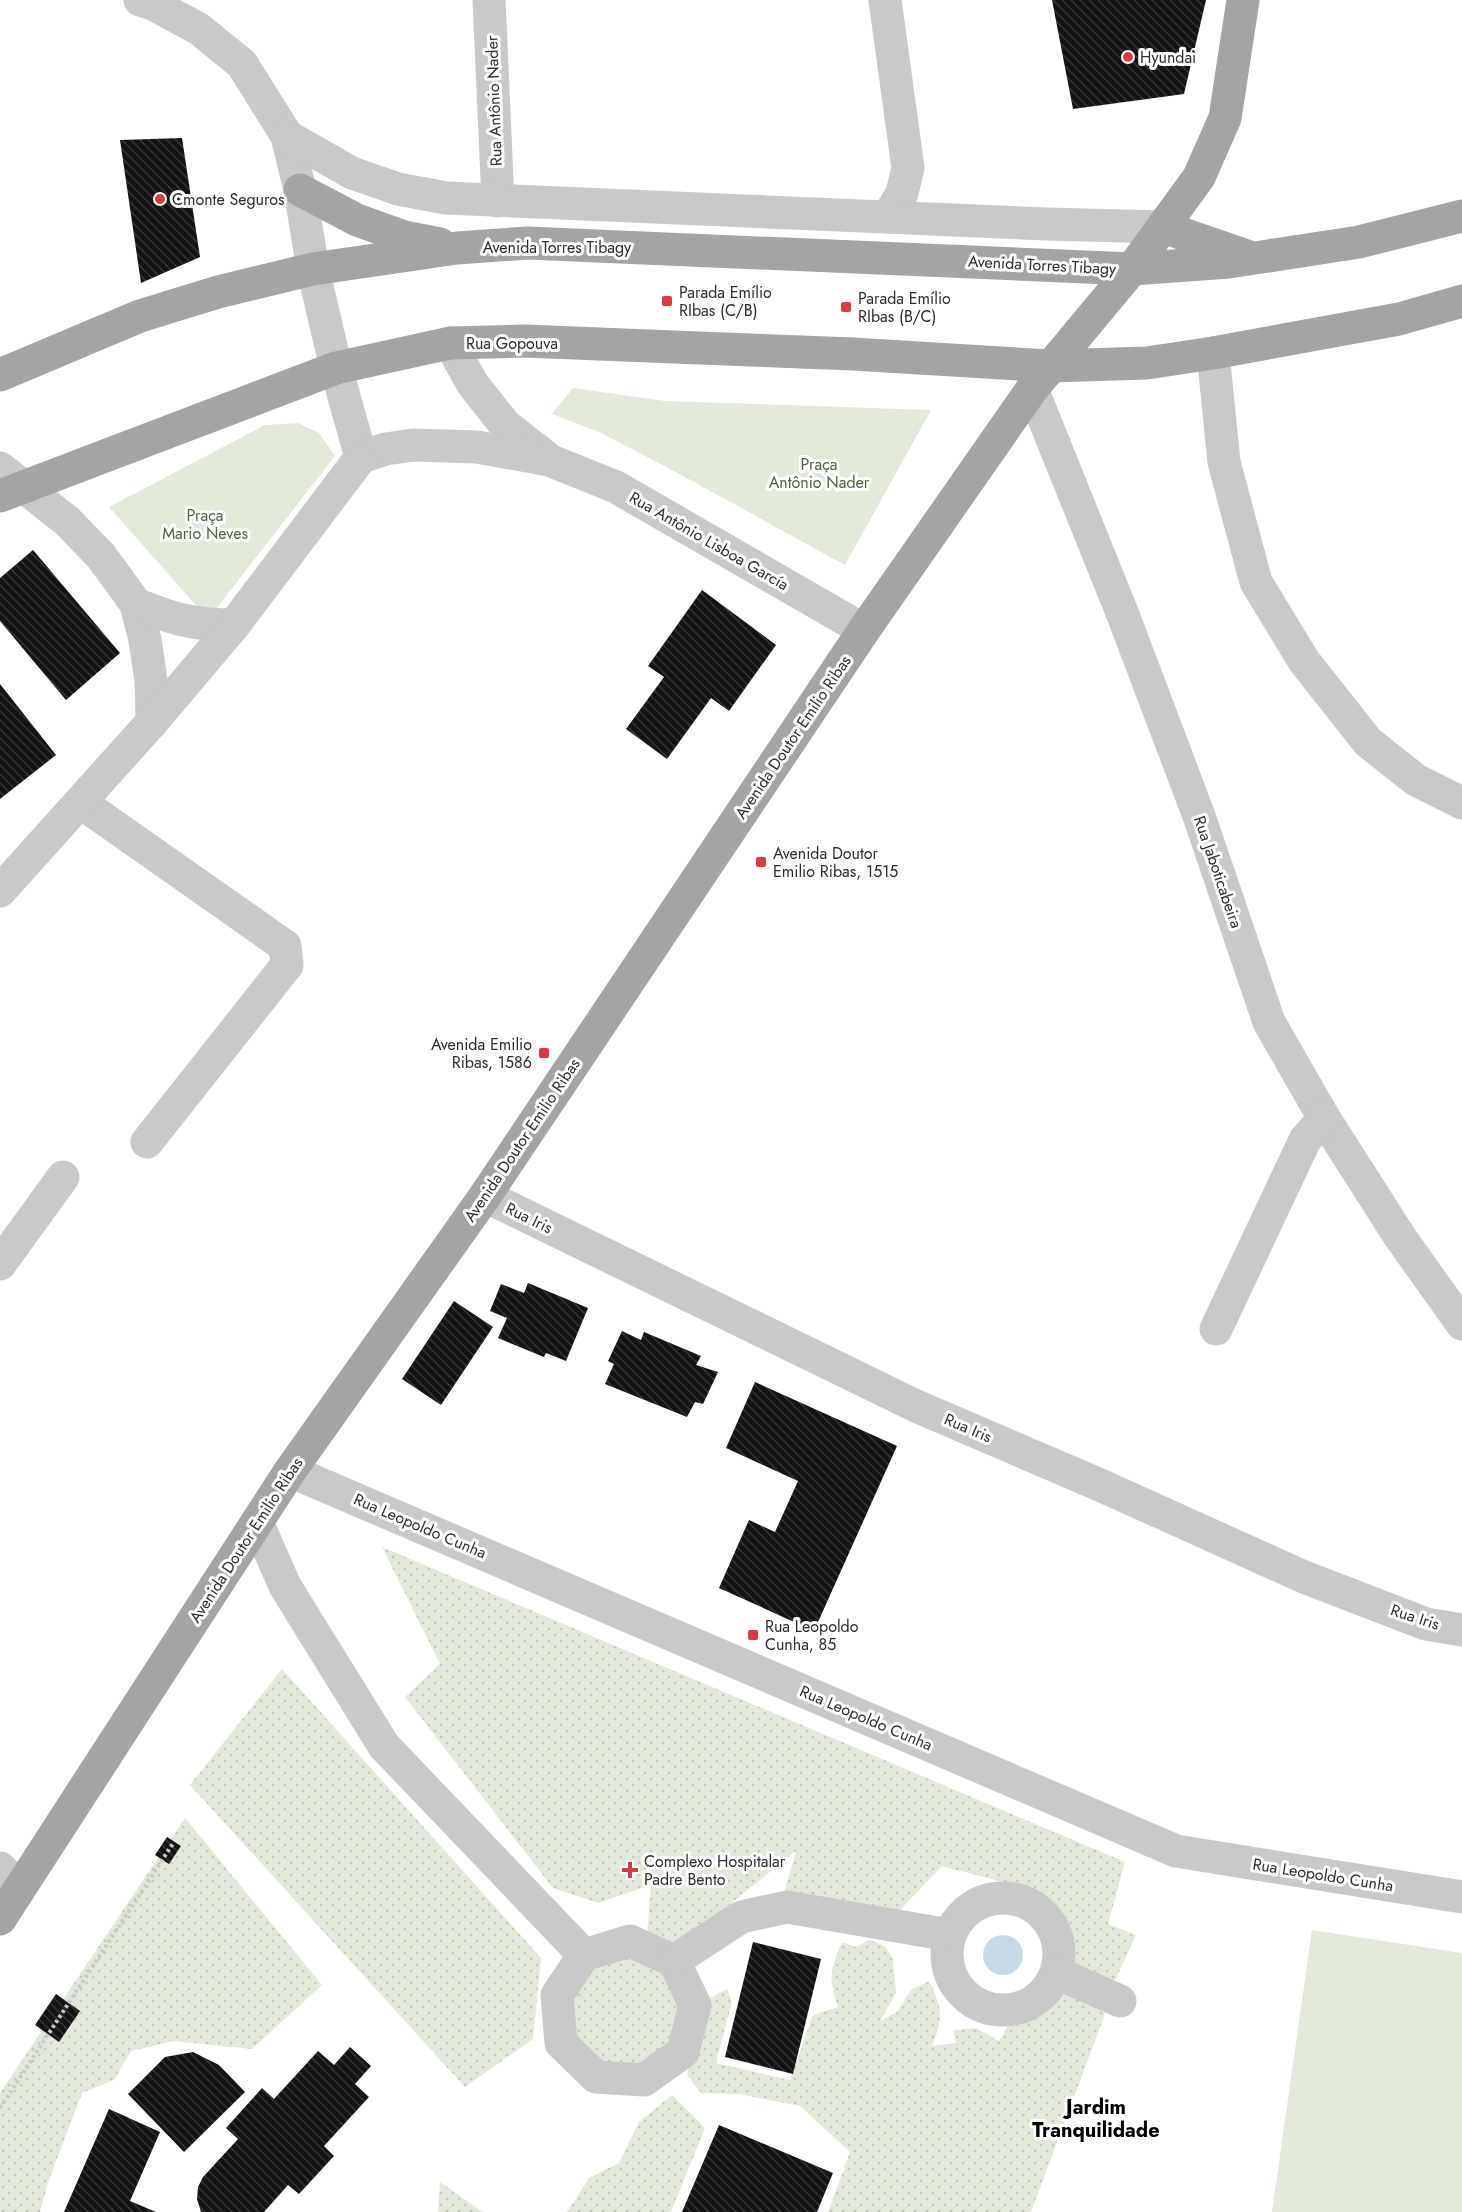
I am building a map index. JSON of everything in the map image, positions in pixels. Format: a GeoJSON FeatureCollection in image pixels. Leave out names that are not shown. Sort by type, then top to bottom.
{"type":"FeatureCollection","features":[{"type":"Feature","properties":{"kind":"main road","name":"Avenida Doutor Emilio Ribas"},"geometry":{"type":"LineString","coordinates":[[0,1919],[10,1877],[290,1471],[485,1196],[864,630],[1041,377],[1132,269],[1199,177],[1225,118],[1243,0]]}},
{"type":"Feature","properties":{"kind":"main road"},"geometry":{"type":"LineString","coordinates":[[300,190],[357,220],[404,237],[457,248]]}},
{"type":"Feature","properties":{"kind":"main road","name":"Avenida Torres Tibagy"},"geometry":{"type":"LineString","coordinates":[[0,375],[140,316],[218,292],[313,269],[457,248],[528,243],[1132,269],[1229,262],[1359,242],[1462,216]]}},
{"type":"Feature","properties":{"kind":"main road"},"geometry":{"type":"LineString","coordinates":[[1163,227],[1254,258]]}},
{"type":"Feature","properties":{"kind":"main road","name":"Rua Gopouva"},"geometry":{"type":"LineString","coordinates":[[8,484],[336,368],[450,343],[525,341],[853,354],[1041,377],[1213,353],[1399,319],[1462,301]]}},
{"type":"Feature","properties":{"kind":"street"},"geometry":{"type":"LineString","coordinates":[[0,891],[152,722],[234,625],[361,457],[336,368],[313,269],[300,190],[287,136],[242,64],[199,29],[153,4],[140,0]]}},
{"type":"Feature","properties":{"kind":"street","name":"Rua Antônio Nader"},"geometry":{"type":"LineString","coordinates":[[489,0],[498,201]]}},
{"type":"Feature","properties":{"kind":"street"},"geometry":{"type":"LineString","coordinates":[[885,0],[908,168],[902,193],[888,217]]}},
{"type":"Feature","properties":{"kind":"street"},"geometry":{"type":"LineString","coordinates":[[287,136],[352,172],[398,189],[446,198],[1163,227]]}},
{"type":"Feature","properties":{"kind":"street","name":"Rua Antônio Lisboa García"},"geometry":{"type":"LineString","coordinates":[[450,343],[472,383],[505,425],[549,460]]}},
{"type":"Feature","properties":{"kind":"street"},"geometry":{"type":"LineString","coordinates":[[1213,353],[1224,462],[1256,582],[1304,661],[1368,742],[1416,780],[1462,803]]}},
{"type":"Feature","properties":{"kind":"street","name":"Rua Jaboticabeira"},"geometry":{"type":"LineString","coordinates":[[1041,377],[1123,615],[1194,805],[1269,1022],[1324,1118],[1400,1237],[1462,1324]]}},
{"type":"Feature","properties":{"kind":"street","name":"Rua Antônio Lisboa García"},"geometry":{"type":"LineString","coordinates":[[361,457],[386,449],[424,446],[477,447],[549,460],[616,487],[864,630]]}},
{"type":"Feature","properties":{"kind":"street"},"geometry":{"type":"LineString","coordinates":[[8,484],[67,521],[101,556],[136,604],[145,640],[151,680],[152,722]]}},
{"type":"Feature","properties":{"kind":"street"},"geometry":{"type":"LineString","coordinates":[[136,604],[174,619],[206,625],[234,625]]}},
{"type":"Feature","properties":{"kind":"street"},"geometry":{"type":"LineString","coordinates":[[80,802],[285,946],[287,965],[147,1142]]}},
{"type":"Feature","properties":{"kind":"street"},"geometry":{"type":"LineString","coordinates":[[1216,1329],[1305,1140],[1324,1118]]}},
{"type":"Feature","properties":{"kind":"street"},"geometry":{"type":"LineString","coordinates":[[0,1264],[63,1177]]}},
{"type":"Feature","properties":{"kind":"street","name":"Rua Iris"},"geometry":{"type":"LineString","coordinates":[[485,1196],[916,1406],[1100,1485],[1304,1577],[1426,1624],[1462,1630]]}},
{"type":"Feature","properties":{"kind":"street","name":"Rua Leopoldo Cunha"},"geometry":{"type":"LineString","coordinates":[[290,1471],[1176,1851],[1462,1897]]}},
{"type":"Feature","properties":{"kind":"street"},"geometry":{"type":"LineString","coordinates":[[256,1522],[285,1586],[384,1746],[584,1955]]}},
{"type":"Feature","properties":{"kind":"street"},"geometry":{"type":"LineString","coordinates":[[1005,1896],[1038,1908],[1058,1937],[1057,1973],[1036,2001],[1001,2012],[968,2000],[948,1970],[949,1935],[970,1906],[1005,1896]]}},
{"type":"Feature","properties":{"kind":"street"},"geometry":{"type":"LineString","coordinates":[[674,1961],[741,1917],[787,1907],[949,1935]]}},
{"type":"Feature","properties":{"kind":"street"},"geometry":{"type":"LineString","coordinates":[[630,1941],[674,1961],[695,2005],[683,2052],[644,2080],[596,2077],[561,2043],[557,1995],[584,1955],[630,1941]]}},
{"type":"Feature","properties":{"kind":"street"},"geometry":{"type":"LineString","coordinates":[[1057,1973],[1120,2001]]}},
{"type":"Feature","properties":{"kind":"path"},"geometry":{"type":"LineString","coordinates":[[0,2108],[174,1842]]}},
{"type":"Feature","properties":{"kind":"green space","name":"Praça Antônio Nader"},"geometry":{"type":"Polygon","coordinates":[[[573,388],[665,401],[931,410],[845,565],[599,432],[552,414],[573,388]]]}},
{"type":"Feature","properties":{"kind":"green space","name":"Praça Mario Neves"},"geometry":{"type":"Polygon","coordinates":[[[298,423],[319,433],[335,456],[208,619],[109,507],[265,425],[298,423]]]}},
{"type":"Feature","properties":{"kind":"green space"},"geometry":{"type":"Polygon","coordinates":[[[382,1547],[1125,1862],[1108,1924],[1136,1935],[1113,1985],[1068,1965],[1063,1933],[1045,1902],[1007,1883],[942,1866],[898,1912],[783,1897],[796,1851],[679,1945],[647,1935],[651,1885],[598,1903],[553,1888],[405,1697],[440,1664],[382,1547]]]}},
{"type":"Feature","properties":{"kind":"green space"},"geometry":{"type":"Polygon","coordinates":[[[282,1669],[541,1958],[533,2039],[465,2087],[190,1785],[282,1669]]]}},
{"type":"Feature","properties":{"kind":"green space"},"geometry":{"type":"Polygon","coordinates":[[[185,1818],[322,1985],[252,2049],[173,2041],[131,2051],[114,2080],[82,2093],[49,2180],[40,2212],[0,2212],[0,2093],[185,1818]]]}},
{"type":"Feature","properties":{"kind":"green space"},"geometry":{"type":"Polygon","coordinates":[[[1312,1930],[1462,1953],[1462,2212],[1272,2212],[1312,1930]]]}},
{"type":"Feature","properties":{"kind":"green space"},"geometry":{"type":"Polygon","coordinates":[[[869,1940],[885,1946],[893,1959],[896,1993],[880,2021],[897,2012],[911,1990],[929,1981],[937,1999],[940,2014],[932,2046],[956,2043],[953,2030],[976,2028],[999,2041],[1013,2017],[1058,1994],[1083,1991],[1105,2014],[1031,2212],[828,2212],[850,2152],[800,2106],[739,2094],[701,2093],[687,2075],[700,2003],[727,1989],[732,2002],[716,2063],[790,2080],[813,2015],[838,2007],[832,1974],[842,1942],[856,1947],[869,1940]]]}},
{"type":"Feature","properties":{"kind":"green space"},"geometry":{"type":"Polygon","coordinates":[[[631,1946],[669,1965],[690,2005],[680,2049],[640,2076],[596,2071],[567,2042],[562,1995],[586,1961],[631,1946]]]}},
{"type":"Feature","properties":{"kind":"green space"},"geometry":{"type":"Polygon","coordinates":[[[672,2095],[705,2128],[671,2212],[567,2212],[589,2178],[619,2163],[639,2122],[672,2095]]]}},
{"type":"Feature","properties":{"kind":"green space"},"geometry":{"type":"Polygon","coordinates":[[[440,2182],[483,2212],[438,2212],[440,2182]]]}},
{"type":"Feature","properties":{"kind":"water"},"geometry":{"type":"Polygon","coordinates":[[[1003,1935],[1011,1936],[1017,1941],[1022,1947],[1022,1963],[1017,1969],[1011,1974],[1003,1975],[995,1974],[989,1969],[984,1963],[983,1955],[984,1947],[989,1941],[995,1936],[1003,1935]]]}},
{"type":"Feature","properties":{"kind":"building","name":"Hyundai"},"geometry":{"type":"Polygon","coordinates":[[[1052,0],[1206,0],[1184,94],[1073,109],[1052,0]]]}},
{"type":"Feature","properties":{"kind":"building","name":"Cmonte Seguros"},"geometry":{"type":"Polygon","coordinates":[[[182,138],[200,257],[141,283],[120,140],[182,138]]]}},
{"type":"Feature","properties":{"kind":"building"},"geometry":{"type":"Polygon","coordinates":[[[33,550],[120,653],[66,700],[0,621],[0,578],[33,550]]]}},
{"type":"Feature","properties":{"kind":"building"},"geometry":{"type":"Polygon","coordinates":[[[702,590],[776,645],[729,711],[711,698],[667,759],[626,729],[664,677],[648,666],[702,590]]]}},
{"type":"Feature","properties":{"kind":"building"},"geometry":{"type":"Polygon","coordinates":[[[0,684],[56,755],[0,799],[0,684]]]}},
{"type":"Feature","properties":{"kind":"building"},"geometry":{"type":"Polygon","coordinates":[[[528,1283],[588,1308],[566,1361],[546,1353],[544,1357],[498,1338],[507,1318],[490,1311],[501,1284],[524,1293],[528,1283]]]}},
{"type":"Feature","properties":{"kind":"building"},"geometry":{"type":"Polygon","coordinates":[[[454,1301],[493,1327],[441,1405],[402,1379],[454,1301]]]}},
{"type":"Feature","properties":{"kind":"building"},"geometry":{"type":"Polygon","coordinates":[[[622,1331],[641,1340],[644,1332],[701,1356],[696,1365],[718,1372],[703,1404],[695,1402],[687,1417],[605,1384],[614,1364],[608,1361],[622,1331]]]}},
{"type":"Feature","properties":{"kind":"building"},"geometry":{"type":"Polygon","coordinates":[[[755,1382],[897,1446],[814,1631],[719,1588],[749,1520],[775,1532],[798,1481],[726,1448],[755,1382]]]}},
{"type":"Feature","properties":{"kind":"building"},"geometry":{"type":"Polygon","coordinates":[[[167,1837],[181,1846],[169,1864],[155,1855],[167,1837]]]}},
{"type":"Feature","properties":{"kind":"building"},"geometry":{"type":"Polygon","coordinates":[[[753,1942],[821,1959],[793,2074],[725,2057],[753,1942]]]}},
{"type":"Feature","properties":{"kind":"building"},"geometry":{"type":"Polygon","coordinates":[[[56,1994],[80,2011],[59,2042],[35,2025],[56,1994]]]}},
{"type":"Feature","properties":{"kind":"building"},"geometry":{"type":"Polygon","coordinates":[[[350,2047],[371,2066],[355,2084],[369,2097],[324,2146],[334,2156],[299,2194],[288,2185],[264,2212],[201,2212],[197,2199],[198,2187],[203,2177],[238,2139],[226,2128],[262,2088],[274,2099],[318,2051],[334,2065],[350,2047]]]}},
{"type":"Feature","properties":{"kind":"building"},"geometry":{"type":"Polygon","coordinates":[[[193,2052],[219,2065],[245,2092],[184,2152],[128,2094],[165,2057],[193,2052]]]}},
{"type":"Feature","properties":{"kind":"building"},"geometry":{"type":"Polygon","coordinates":[[[109,2109],[160,2132],[130,2201],[156,2212],[64,2212],[109,2109]]]}},
{"type":"Feature","properties":{"kind":"building"},"geometry":{"type":"Polygon","coordinates":[[[719,2125],[833,2173],[817,2212],[682,2212],[719,2125]]]}},
{"type":"Feature","properties":{"kind":"place","name":"Hyundai"},"geometry":{"type":"Point","coordinates":[1128,57]}},
{"type":"Feature","properties":{"kind":"place","name":"Cmonte Seguros"},"geometry":{"type":"Point","coordinates":[160,199]}},
{"type":"Feature","properties":{"kind":"place","name":"Parada Emílio RIbas (C/B)"},"geometry":{"type":"Point","coordinates":[667,301]}},
{"type":"Feature","properties":{"kind":"place","name":"Parada Emílio RIbas (B/C)"},"geometry":{"type":"Point","coordinates":[846,307]}},
{"type":"Feature","properties":{"kind":"place","name":"Avenida Doutor Emilio Ribas, 1515"},"geometry":{"type":"Point","coordinates":[761,862]}},
{"type":"Feature","properties":{"kind":"place","name":"Avenida Emilio Ribas, 1586"},"geometry":{"type":"Point","coordinates":[544,1053]}},
{"type":"Feature","properties":{"kind":"place","name":"Rua Leopoldo Cunha, 85"},"geometry":{"type":"Point","coordinates":[753,1635]}},
{"type":"Feature","properties":{"kind":"place","name":"Complexo Hospitalar Padre Bento"},"geometry":{"type":"Point","coordinates":[630,1870]}},
{"type":"Feature","properties":{"kind":"district","name":"Jardim Tranquilidade"},"geometry":{"type":"Point","coordinates":[1096,2118]}}]}
